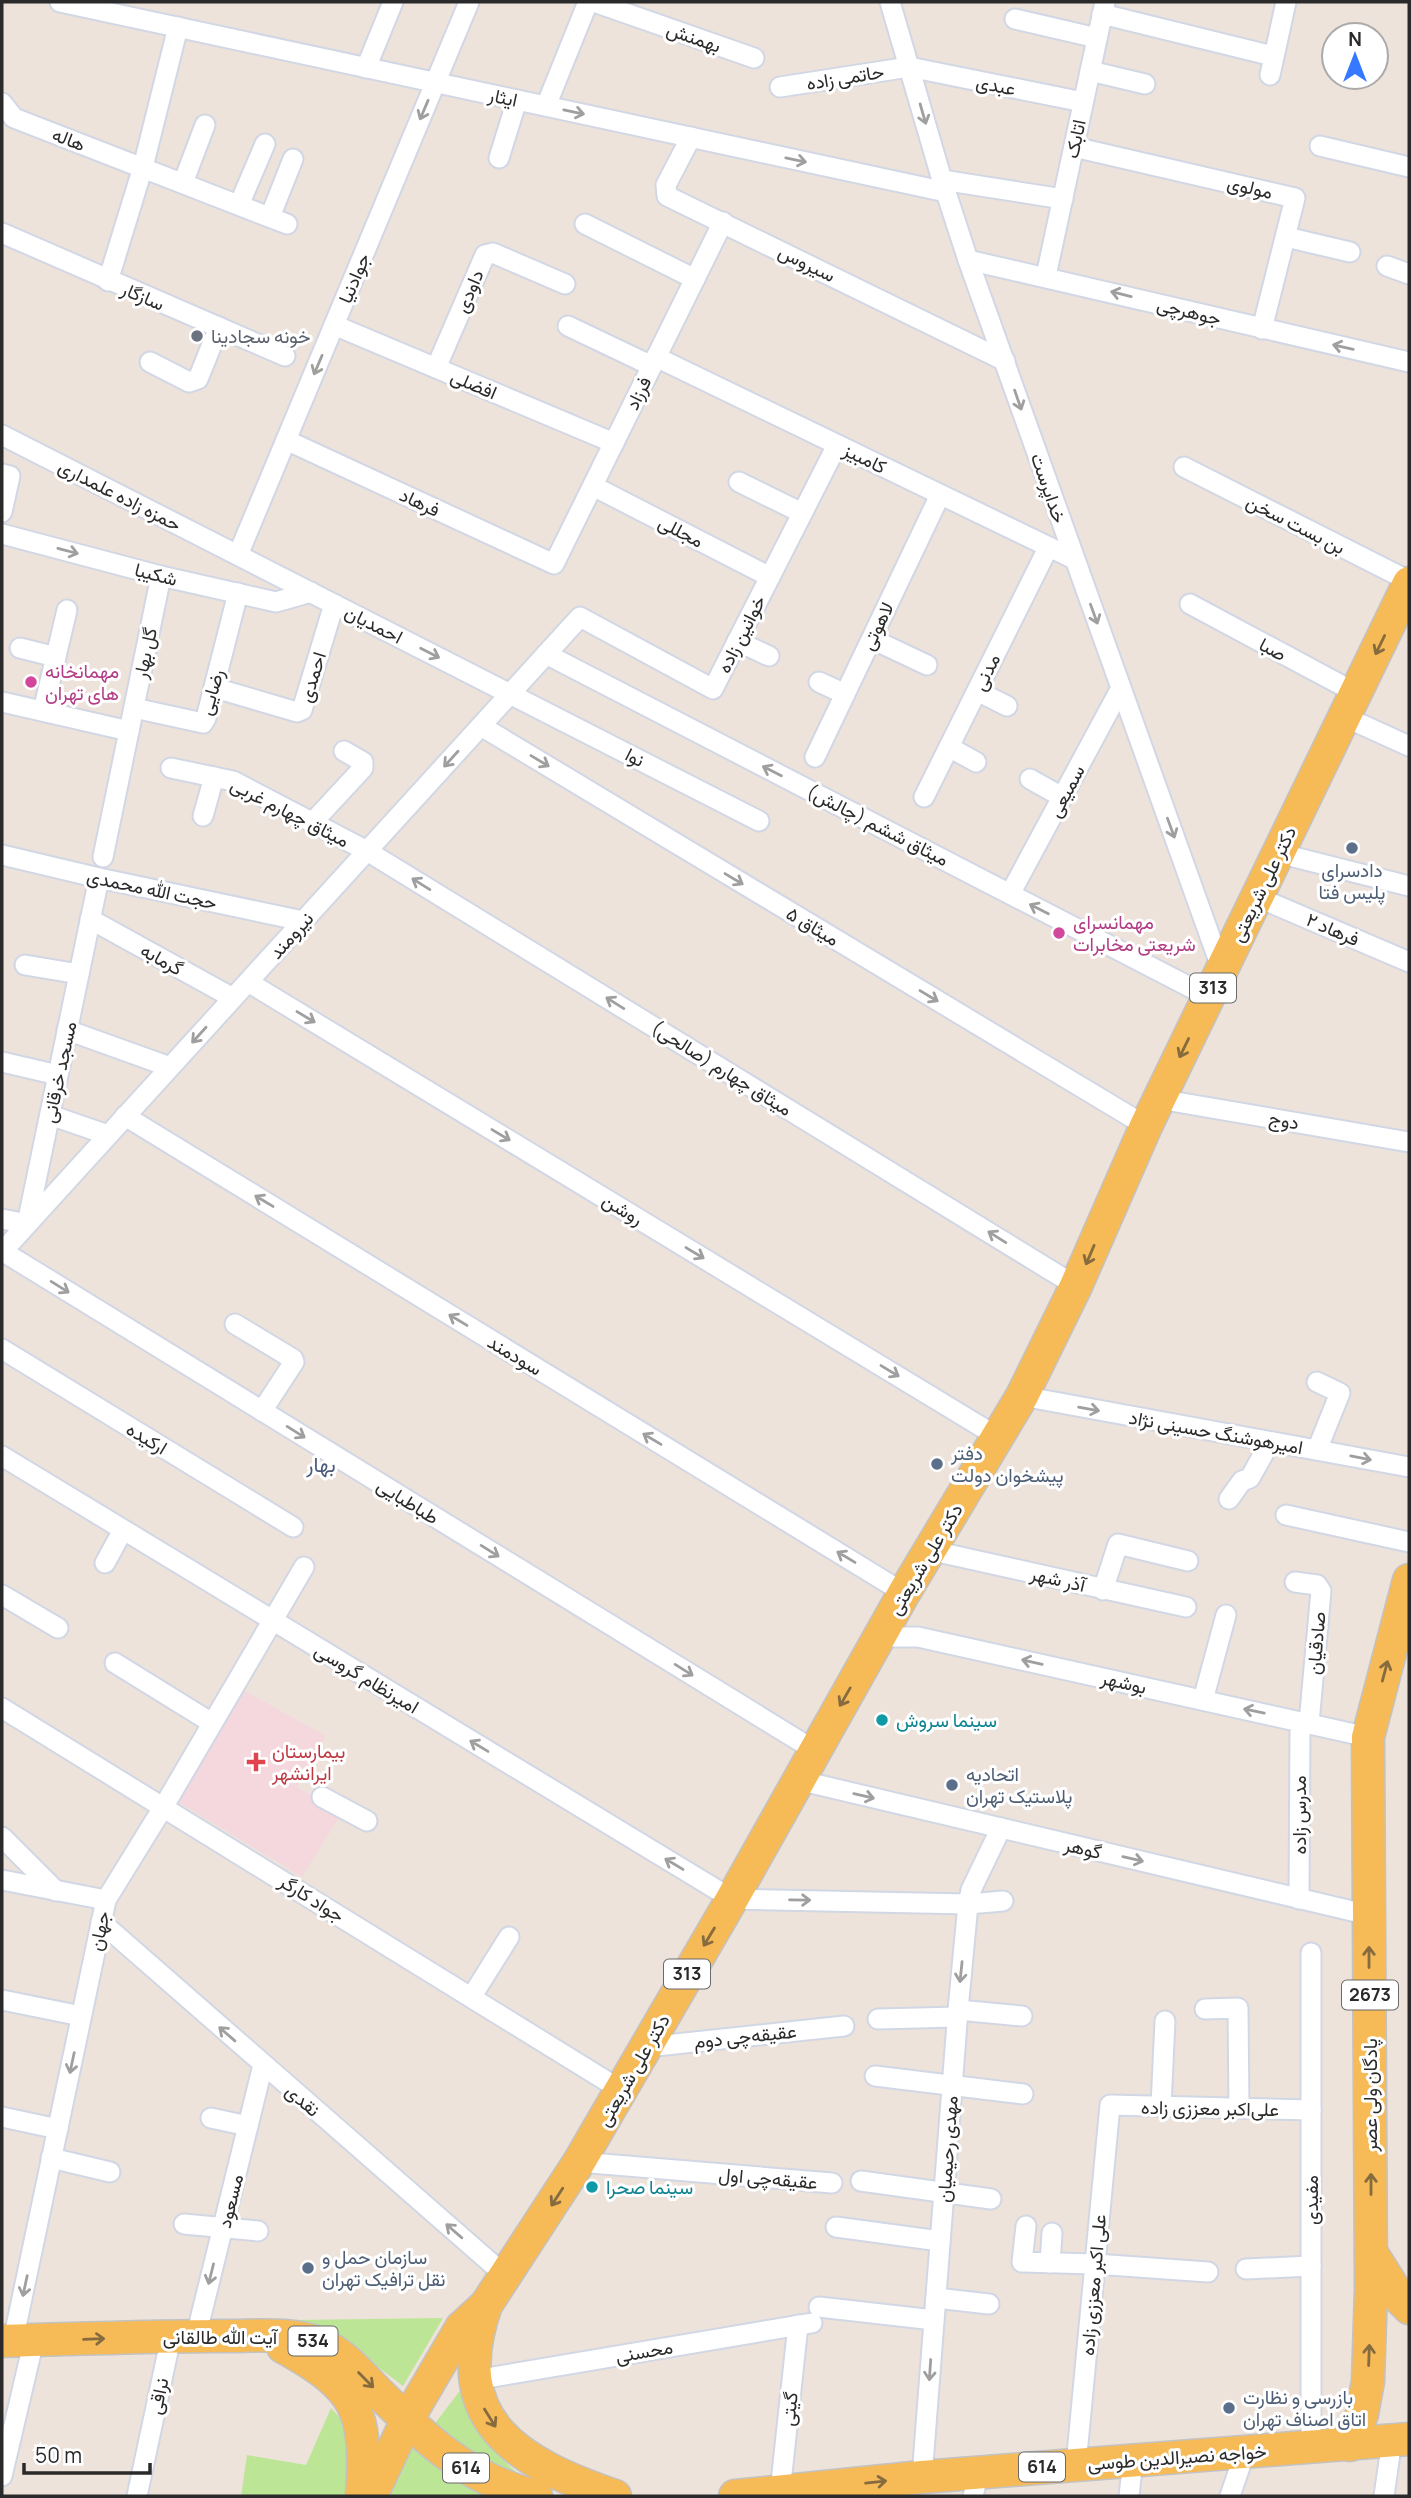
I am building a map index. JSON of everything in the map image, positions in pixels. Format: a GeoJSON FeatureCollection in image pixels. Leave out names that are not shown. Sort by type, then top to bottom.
{"type":"FeatureCollection","features":[{"type":"Feature","properties":{"kind":"main road","name":"دکتر علی شریعتی"},"geometry":{"type":"LineString","coordinates":[[371,2496],[407,2420],[461,2328],[486,2305],[579,2162],[732,1899],[904,1593],[1022,1396],[1076,1286],[1152,1112],[1407,591]]}},
{"type":"Feature","properties":{"kind":"main road","name":"پادگان ولی عصر"},"geometry":{"type":"LineString","coordinates":[[1350,2445],[1362,2414],[1368,2381],[1371,2252],[1368,1737],[1409,1580]]}},
{"type":"Feature","properties":{"kind":"main road"},"geometry":{"type":"LineString","coordinates":[[1371,2252],[1401,2300],[1409,2308]]}},
{"type":"Feature","properties":{"kind":"main road"},"geometry":{"type":"LineString","coordinates":[[486,2305],[476,2351],[475,2380],[485,2411],[510,2444],[536,2463],[557,2475],[615,2496]]}},
{"type":"Feature","properties":{"kind":"main road","name":"آیت الله طالقانی"},"geometry":{"type":"LineString","coordinates":[[16,2341],[183,2336],[263,2336],[309,2340],[334,2351],[407,2420]]}},
{"type":"Feature","properties":{"kind":"main road"},"geometry":{"type":"LineString","coordinates":[[263,2336],[316,2365],[348,2395],[358,2412],[365,2453],[362,2496]]}},
{"type":"Feature","properties":{"kind":"main road","name":"614"},"geometry":{"type":"LineString","coordinates":[[407,2420],[429,2442],[471,2471],[517,2492],[536,2496]]}},
{"type":"Feature","properties":{"kind":"main road","name":"خواجه نصیرالدین طوسی"},"geometry":{"type":"LineString","coordinates":[[735,2496],[922,2477],[976,2484],[1076,2465],[1401,2439]]}},
{"type":"Feature","properties":{"kind":"street","name":"ایثار"},"geometry":{"type":"LineString","coordinates":[[60,2],[691,137],[944,186],[1063,199]]}},
{"type":"Feature","properties":{"kind":"street","name":"جوادنیا"},"geometry":{"type":"LineString","coordinates":[[239,555],[469,2]]}},
{"type":"Feature","properties":{"kind":"street"},"geometry":{"type":"LineString","coordinates":[[546,106],[588,2]]}},
{"type":"Feature","properties":{"kind":"street","name":"بهمنش"},"geometry":{"type":"LineString","coordinates":[[594,2],[754,58]]}},
{"type":"Feature","properties":{"kind":"street","name":"خداپرست"},"geometry":{"type":"LineString","coordinates":[[890,2],[968,260],[1121,688],[1215,983]]}},
{"type":"Feature","properties":{"kind":"street"},"geometry":{"type":"LineString","coordinates":[[1103,8],[1197,37],[1272,66],[1285,2]]}},
{"type":"Feature","properties":{"kind":"street"},"geometry":{"type":"LineString","coordinates":[[366,68],[388,3]]}},
{"type":"Feature","properties":{"kind":"street","name":"اتابک"},"geometry":{"type":"LineString","coordinates":[[1046,276],[1103,8]]}},
{"type":"Feature","properties":{"kind":"street"},"geometry":{"type":"LineString","coordinates":[[1015,19],[1097,38]]}},
{"type":"Feature","properties":{"kind":"street"},"geometry":{"type":"LineString","coordinates":[[108,281],[143,167],[178,27]]}},
{"type":"Feature","properties":{"kind":"street","name":"حاتمی زاده"},"geometry":{"type":"LineString","coordinates":[[780,87],[909,67]]}},
{"type":"Feature","properties":{"kind":"street","name":"عبدی"},"geometry":{"type":"LineString","coordinates":[[909,67],[1083,102]]}},
{"type":"Feature","properties":{"kind":"street"},"geometry":{"type":"LineString","coordinates":[[1090,71],[1145,84]]}},
{"type":"Feature","properties":{"kind":"street"},"geometry":{"type":"LineString","coordinates":[[499,158],[517,100]]}},
{"type":"Feature","properties":{"kind":"street","name":"هاله"},"geometry":{"type":"LineString","coordinates":[[2,103],[14,118],[279,220],[293,159]]}},
{"type":"Feature","properties":{"kind":"street"},"geometry":{"type":"LineString","coordinates":[[183,183],[205,125]]}},
{"type":"Feature","properties":{"kind":"street","name":"سیروس"},"geometry":{"type":"LineString","coordinates":[[691,137],[666,185],[667,196],[1005,361]]}},
{"type":"Feature","properties":{"kind":"street"},"geometry":{"type":"LineString","coordinates":[[239,205],[265,144]]}},
{"type":"Feature","properties":{"kind":"street"},"geometry":{"type":"LineString","coordinates":[[1320,146],[1409,167]]}},
{"type":"Feature","properties":{"kind":"street","name":"مولوی"},"geometry":{"type":"LineString","coordinates":[[1074,147],[1293,197],[1295,201],[1262,329]]}},
{"type":"Feature","properties":{"kind":"street","name":"فرزاد"},"geometry":{"type":"LineString","coordinates":[[554,564],[723,222]]}},
{"type":"Feature","properties":{"kind":"street"},"geometry":{"type":"LineString","coordinates":[[585,224],[695,279]]}},
{"type":"Feature","properties":{"kind":"street","name":"سازگار"},"geometry":{"type":"LineString","coordinates":[[2,233],[285,356]]}},
{"type":"Feature","properties":{"kind":"street"},"geometry":{"type":"LineString","coordinates":[[1286,237],[1350,252]]}},
{"type":"Feature","properties":{"kind":"street","name":"داودی"},"geometry":{"type":"LineString","coordinates":[[436,368],[485,255],[493,253],[565,284]]}},
{"type":"Feature","properties":{"kind":"street","name":"جوهرچی"},"geometry":{"type":"LineString","coordinates":[[968,260],[1409,362]]}},
{"type":"Feature","properties":{"kind":"street"},"geometry":{"type":"LineString","coordinates":[[1387,266],[1409,274]]}},
{"type":"Feature","properties":{"kind":"street","name":"افضلی"},"geometry":{"type":"LineString","coordinates":[[334,325],[614,443]]}},
{"type":"Feature","properties":{"kind":"street","name":"کامبیز"},"geometry":{"type":"LineString","coordinates":[[568,326],[836,445],[1074,559]]}},
{"type":"Feature","properties":{"kind":"street"},"geometry":{"type":"LineString","coordinates":[[150,362],[194,382],[198,379],[219,327]]}},
{"type":"Feature","properties":{"kind":"street","name":"حمزه زاده علمداری"},"geometry":{"type":"LineString","coordinates":[[2,435],[239,555]]}},
{"type":"Feature","properties":{"kind":"street","name":"فرهاد"},"geometry":{"type":"LineString","coordinates":[[286,440],[554,564]]}},
{"type":"Feature","properties":{"kind":"street","name":"خوانین زاده"},"geometry":{"type":"LineString","coordinates":[[580,618],[713,689],[836,445]]}},
{"type":"Feature","properties":{"kind":"street","name":"بن بست سخن"},"geometry":{"type":"LineString","coordinates":[[1184,467],[1407,591]]}},
{"type":"Feature","properties":{"kind":"street"},"geometry":{"type":"LineString","coordinates":[[2,474],[10,475],[2,512]]}},
{"type":"Feature","properties":{"kind":"street"},"geometry":{"type":"LineString","coordinates":[[739,482],[802,513]]}},
{"type":"Feature","properties":{"kind":"street","name":"مجللی"},"geometry":{"type":"LineString","coordinates":[[593,486],[770,577]]}},
{"type":"Feature","properties":{"kind":"street","name":"لاهوتی"},"geometry":{"type":"LineString","coordinates":[[815,757],[940,495]]}},
{"type":"Feature","properties":{"kind":"street","name":"شکیبا"},"geometry":{"type":"LineString","coordinates":[[2,534],[161,576],[276,602],[311,592]]}},
{"type":"Feature","properties":{"kind":"street","name":"مدنی"},"geometry":{"type":"LineString","coordinates":[[924,797],[1048,548]]}},
{"type":"Feature","properties":{"kind":"street","name":"احمدیان"},"geometry":{"type":"LineString","coordinates":[[239,555],[510,694]]}},
{"type":"Feature","properties":{"kind":"street","name":"گل بهار"},"geometry":{"type":"LineString","coordinates":[[103,857],[161,576]]}},
{"type":"Feature","properties":{"kind":"street","name":"رضایی"},"geometry":{"type":"LineString","coordinates":[[134,708],[203,723],[237,593]]}},
{"type":"Feature","properties":{"kind":"street","name":"احمدی"},"geometry":{"type":"LineString","coordinates":[[222,690],[297,712],[302,710],[334,604]]}},
{"type":"Feature","properties":{"kind":"street","name":"صبا"},"geometry":{"type":"LineString","coordinates":[[1190,604],[1350,705],[1409,746]]}},
{"type":"Feature","properties":{"kind":"street"},"geometry":{"type":"LineString","coordinates":[[43,711],[67,610]]}},
{"type":"Feature","properties":{"kind":"street","name":"نیرومند"},"geometry":{"type":"LineString","coordinates":[[2,1252],[580,618]]}},
{"type":"Feature","properties":{"kind":"street"},"geometry":{"type":"LineString","coordinates":[[872,639],[927,665]]}},
{"type":"Feature","properties":{"kind":"street"},"geometry":{"type":"LineString","coordinates":[[737,641],[769,656]]}},
{"type":"Feature","properties":{"kind":"street"},"geometry":{"type":"LineString","coordinates":[[20,648],[56,657]]}},
{"type":"Feature","properties":{"kind":"street","name":"میثاق ششم (چالش)"},"geometry":{"type":"LineString","coordinates":[[547,654],[1010,894],[1215,983]]}},
{"type":"Feature","properties":{"kind":"street"},"geometry":{"type":"LineString","coordinates":[[819,681],[845,694]]}},
{"type":"Feature","properties":{"kind":"street","name":"سمیعی"},"geometry":{"type":"LineString","coordinates":[[1010,894],[1121,688]]}},
{"type":"Feature","properties":{"kind":"street"},"geometry":{"type":"LineString","coordinates":[[977,691],[1007,706]]}},
{"type":"Feature","properties":{"kind":"street","name":"نوا"},"geometry":{"type":"LineString","coordinates":[[510,694],[759,821]]}},
{"type":"Feature","properties":{"kind":"street"},"geometry":{"type":"LineString","coordinates":[[2,702],[129,731]]}},
{"type":"Feature","properties":{"kind":"street","name":"میثاق ۵"},"geometry":{"type":"LineString","coordinates":[[481,726],[1152,1112]]}},
{"type":"Feature","properties":{"kind":"street"},"geometry":{"type":"LineString","coordinates":[[949,747],[976,762]]}},
{"type":"Feature","properties":{"kind":"street"},"geometry":{"type":"LineString","coordinates":[[312,823],[363,768],[363,762],[344,751]]}},
{"type":"Feature","properties":{"kind":"street","name":"میثاق چهارم غربی"},"geometry":{"type":"LineString","coordinates":[[171,768],[233,780],[367,851]]}},
{"type":"Feature","properties":{"kind":"street"},"geometry":{"type":"LineString","coordinates":[[203,817],[214,777]]}},
{"type":"Feature","properties":{"kind":"street"},"geometry":{"type":"LineString","coordinates":[[1030,779],[1062,797]]}},
{"type":"Feature","properties":{"kind":"street","name":"میثاق چهارم (صالحی)"},"geometry":{"type":"LineString","coordinates":[[367,851],[1076,1286]]}},
{"type":"Feature","properties":{"kind":"street"},"geometry":{"type":"LineString","coordinates":[[1279,853],[1409,886]]}},
{"type":"Feature","properties":{"kind":"street","name":"حجت الله محمدی"},"geometry":{"type":"LineString","coordinates":[[2,855],[303,921]]}},
{"type":"Feature","properties":{"kind":"street","name":"مسجد خرقانی"},"geometry":{"type":"LineString","coordinates":[[27,1224],[99,878]]}},
{"type":"Feature","properties":{"kind":"street","name":"فرهاد ۲"},"geometry":{"type":"LineString","coordinates":[[1257,897],[1409,962]]}},
{"type":"Feature","properties":{"kind":"street","name":"گرمابه"},"geometry":{"type":"LineString","coordinates":[[90,919],[233,998]]}},
{"type":"Feature","properties":{"kind":"street"},"geometry":{"type":"LineString","coordinates":[[25,965],[79,974]]}},
{"type":"Feature","properties":{"kind":"street","name":"روشن"},"geometry":{"type":"LineString","coordinates":[[248,982],[998,1437]]}},
{"type":"Feature","properties":{"kind":"street"},"geometry":{"type":"LineString","coordinates":[[67,1031],[170,1067]]}},
{"type":"Feature","properties":{"kind":"street"},"geometry":{"type":"LineString","coordinates":[[2,1062],[58,1075]]}},
{"type":"Feature","properties":{"kind":"street","name":"دوج"},"geometry":{"type":"LineString","coordinates":[[1152,1112],[1409,1142]]}},
{"type":"Feature","properties":{"kind":"street"},"geometry":{"type":"LineString","coordinates":[[50,1115],[108,1135]]}},
{"type":"Feature","properties":{"kind":"street","name":"سودمند"},"geometry":{"type":"LineString","coordinates":[[125,1116],[904,1593]]}},
{"type":"Feature","properties":{"kind":"street"},"geometry":{"type":"LineString","coordinates":[[2,1219],[27,1224]]}},
{"type":"Feature","properties":{"kind":"street","name":"طباطبایی"},"geometry":{"type":"LineString","coordinates":[[2,1252],[814,1750]]}},
{"type":"Feature","properties":{"kind":"street"},"geometry":{"type":"LineString","coordinates":[[235,1324],[294,1362],[262,1411]]}},
{"type":"Feature","properties":{"kind":"street","name":"ارکیده"},"geometry":{"type":"LineString","coordinates":[[2,1349],[293,1527]]}},
{"type":"Feature","properties":{"kind":"street"},"geometry":{"type":"LineString","coordinates":[[1317,1382],[1340,1393],[1317,1450]]}},
{"type":"Feature","properties":{"kind":"street","name":"امیرهوشنگ حسینی نژاد"},"geometry":{"type":"LineString","coordinates":[[1022,1396],[1409,1467]]}},
{"type":"Feature","properties":{"kind":"street"},"geometry":{"type":"LineString","coordinates":[[1229,1499],[1242,1481],[1250,1478],[1270,1442]]}},
{"type":"Feature","properties":{"kind":"street","name":"امیرنظام گروسی"},"geometry":{"type":"LineString","coordinates":[[2,1456],[732,1899]]}},
{"type":"Feature","properties":{"kind":"street"},"geometry":{"type":"LineString","coordinates":[[1286,1515],[1409,1542]]}},
{"type":"Feature","properties":{"kind":"street"},"geometry":{"type":"LineString","coordinates":[[105,1563],[123,1530]]}},
{"type":"Feature","properties":{"kind":"street"},"geometry":{"type":"LineString","coordinates":[[1103,1590],[1118,1544],[1188,1561]]}},
{"type":"Feature","properties":{"kind":"street","name":"آذر شهر"},"geometry":{"type":"LineString","coordinates":[[929,1550],[1186,1607]]}},
{"type":"Feature","properties":{"kind":"street","name":"جهان"},"geometry":{"type":"LineString","coordinates":[[2,2476],[16,2341],[51,2158],[106,1900],[304,1567]]}},
{"type":"Feature","properties":{"kind":"street","name":"صادقیان"},"geometry":{"type":"LineString","coordinates":[[1295,1581],[1317,1586],[1321,1591],[1302,1726]]}},
{"type":"Feature","properties":{"kind":"street"},"geometry":{"type":"LineString","coordinates":[[2,1595],[58,1628]]}},
{"type":"Feature","properties":{"kind":"street"},"geometry":{"type":"LineString","coordinates":[[1203,1700],[1226,1615]]}},
{"type":"Feature","properties":{"kind":"street","name":"بوشهر"},"geometry":{"type":"LineString","coordinates":[[879,1637],[918,1637],[1203,1700],[1302,1726],[1368,1737]]}},
{"type":"Feature","properties":{"kind":"street"},"geometry":{"type":"LineString","coordinates":[[115,1663],[212,1723]]}},
{"type":"Feature","properties":{"kind":"street","name":"جواد کارگر"},"geometry":{"type":"LineString","coordinates":[[2,1708],[621,2090]]}},
{"type":"Feature","properties":{"kind":"street","name":"مدرس زاده"},"geometry":{"type":"LineString","coordinates":[[1299,1899],[1302,1726]]}},
{"type":"Feature","properties":{"kind":"street","name":"گوهر"},"geometry":{"type":"LineString","coordinates":[[798,1780],[1369,1915]]}},
{"type":"Feature","properties":{"kind":"street"},"geometry":{"type":"LineString","coordinates":[[322,1797],[367,1821]]}},
{"type":"Feature","properties":{"kind":"street","name":"مهدی رحیمیان"},"geometry":{"type":"LineString","coordinates":[[922,2477],[968,1904],[971,1890],[1001,1828]]}},
{"type":"Feature","properties":{"kind":"street"},"geometry":{"type":"LineString","coordinates":[[2,1838],[55,1891]]}},
{"type":"Feature","properties":{"kind":"street"},"geometry":{"type":"LineString","coordinates":[[2,1880],[106,1900]]}},
{"type":"Feature","properties":{"kind":"street"},"geometry":{"type":"LineString","coordinates":[[732,1899],[968,1904],[1003,1901]]}},
{"type":"Feature","properties":{"kind":"street","name":"نقدی"},"geometry":{"type":"LineString","coordinates":[[101,1922],[506,2276]]}},
{"type":"Feature","properties":{"kind":"street"},"geometry":{"type":"LineString","coordinates":[[472,1996],[509,1937]]}},
{"type":"Feature","properties":{"kind":"street","name":"مفیدی"},"geometry":{"type":"LineString","coordinates":[[1311,1953],[1311,2448]]}},
{"type":"Feature","properties":{"kind":"street"},"geometry":{"type":"LineString","coordinates":[[2,2000],[81,2016]]}},
{"type":"Feature","properties":{"kind":"street"},"geometry":{"type":"LineString","coordinates":[[1205,2009],[1238,2008],[1239,2108]]}},
{"type":"Feature","properties":{"kind":"street"},"geometry":{"type":"LineString","coordinates":[[878,2019],[958,2014],[1023,2016]]}},
{"type":"Feature","properties":{"kind":"street"},"geometry":{"type":"LineString","coordinates":[[1161,2106],[1165,2021]]}},
{"type":"Feature","properties":{"kind":"street","name":"عقیقه‌چی دوم"},"geometry":{"type":"LineString","coordinates":[[647,2047],[844,2026]]}},
{"type":"Feature","properties":{"kind":"street","name":"مسعود"},"geometry":{"type":"LineString","coordinates":[[183,2336],[223,2227],[263,2065]]}},
{"type":"Feature","properties":{"kind":"street"},"geometry":{"type":"LineString","coordinates":[[875,2076],[1023,2094]]}},
{"type":"Feature","properties":{"kind":"street","name":"علی‌اکبر معززی زاده"},"geometry":{"type":"LineString","coordinates":[[1110,2105],[1311,2110]]}},
{"type":"Feature","properties":{"kind":"street","name":"علی اکبر معززی زاده"},"geometry":{"type":"LineString","coordinates":[[1076,2465],[1110,2105]]}},
{"type":"Feature","properties":{"kind":"street"},"geometry":{"type":"LineString","coordinates":[[2,2117],[58,2129]]}},
{"type":"Feature","properties":{"kind":"street"},"geometry":{"type":"LineString","coordinates":[[211,2118],[248,2126]]}},
{"type":"Feature","properties":{"kind":"street"},"geometry":{"type":"LineString","coordinates":[[51,2158],[110,2172]]}},
{"type":"Feature","properties":{"kind":"street","name":"عقیقه‌چی اول"},"geometry":{"type":"LineString","coordinates":[[579,2162],[832,2183]]}},
{"type":"Feature","properties":{"kind":"street"},"geometry":{"type":"LineString","coordinates":[[861,2181],[991,2199]]}},
{"type":"Feature","properties":{"kind":"street"},"geometry":{"type":"LineString","coordinates":[[184,2224],[258,2231]]}},
{"type":"Feature","properties":{"kind":"street"},"geometry":{"type":"LineString","coordinates":[[1026,2225],[1022,2262],[1208,2272]]}},
{"type":"Feature","properties":{"kind":"street"},"geometry":{"type":"LineString","coordinates":[[836,2227],[940,2241]]}},
{"type":"Feature","properties":{"kind":"street"},"geometry":{"type":"LineString","coordinates":[[1050,2263],[1052,2233]]}},
{"type":"Feature","properties":{"kind":"street"},"geometry":{"type":"LineString","coordinates":[[1246,2269],[1311,2266]]}},
{"type":"Feature","properties":{"kind":"street"},"geometry":{"type":"LineString","coordinates":[[936,2298],[989,2304]]}},
{"type":"Feature","properties":{"kind":"street","name":"محسنی"},"geometry":{"type":"LineString","coordinates":[[475,2380],[810,2318],[934,2320]]}},
{"type":"Feature","properties":{"kind":"street","name":"گیتی"},"geometry":{"type":"LineString","coordinates":[[780,2492],[810,2318]]}},
{"type":"Feature","properties":{"kind":"street","name":"نراقی"},"geometry":{"type":"LineString","coordinates":[[137,2496],[183,2336]]}},
{"type":"Feature","properties":{"kind":"street"},"geometry":{"type":"LineString","coordinates":[[1384,2496],[1401,2439]]}},
{"type":"Feature","properties":{"kind":"street"},"geometry":{"type":"LineString","coordinates":[[1230,2496],[1245,2452]]}},
{"type":"Feature","properties":{"kind":"street"},"geometry":{"type":"LineString","coordinates":[[1129,2496],[1133,2460]]}},
{"type":"Feature","properties":{"kind":"shaded area","name":"بیمارستان ایرانشهر"},"geometry":{"type":"Polygon","coordinates":[[[243,1690],[326,1736],[297,1787],[341,1814],[302,1877],[177,1801],[243,1690]]]}},
{"type":"Feature","properties":{"kind":"green space"},"geometry":{"type":"Polygon","coordinates":[[[443,2318],[403,2386],[337,2336],[296,2320],[443,2318]]]}},
{"type":"Feature","properties":{"kind":"green space"},"geometry":{"type":"Polygon","coordinates":[[[462,2388],[484,2437],[496,2453],[526,2482],[494,2468],[433,2426],[462,2388]]]}},
{"type":"Feature","properties":{"kind":"green space"},"geometry":{"type":"Polygon","coordinates":[[[331,2408],[350,2429],[352,2484],[345,2496],[241,2496],[247,2455],[306,2465],[331,2408]]]}},
{"type":"Feature","properties":{"kind":"green space"},"geometry":{"type":"Polygon","coordinates":[[[414,2447],[490,2496],[384,2496],[414,2447]]]}},
{"type":"Feature","properties":{"kind":"place","name":"خونه سجادینا"},"geometry":{"type":"Point","coordinates":[197,336]}},
{"type":"Feature","properties":{"kind":"place","name":"مهمانخانه های تهران"},"geometry":{"type":"Point","coordinates":[31,682]}},
{"type":"Feature","properties":{"kind":"place","name":"دادسرای پلیس فتا"},"geometry":{"type":"Point","coordinates":[1352,848]}},
{"type":"Feature","properties":{"kind":"place","name":"مهمانسرای شریعتی مخابرات"},"geometry":{"type":"Point","coordinates":[1059,933]}},
{"type":"Feature","properties":{"kind":"place","name":"دفتر پیشخوان دولت"},"geometry":{"type":"Point","coordinates":[937,1464]}},
{"type":"Feature","properties":{"kind":"place","name":"سینما سروش"},"geometry":{"type":"Point","coordinates":[882,1720]}},
{"type":"Feature","properties":{"kind":"place","name":"بیمارستان ایرانشهر"},"geometry":{"type":"Point","coordinates":[256,1762]}},
{"type":"Feature","properties":{"kind":"place","name":"اتحادیه پلاستیک تهران"},"geometry":{"type":"Point","coordinates":[952,1785]}},
{"type":"Feature","properties":{"kind":"place","name":"سینما صحرا"},"geometry":{"type":"Point","coordinates":[592,2187]}},
{"type":"Feature","properties":{"kind":"place","name":"سازمان حمل و نقل ترافیک تهران"},"geometry":{"type":"Point","coordinates":[308,2268]}},
{"type":"Feature","properties":{"kind":"place","name":"بازرسی و نظارت اتاق اصناف تهران"},"geometry":{"type":"Point","coordinates":[1229,2408]}},
{"type":"Feature","properties":{"kind":"district","name":"بهار"},"geometry":{"type":"Point","coordinates":[321,1465]}}]}
